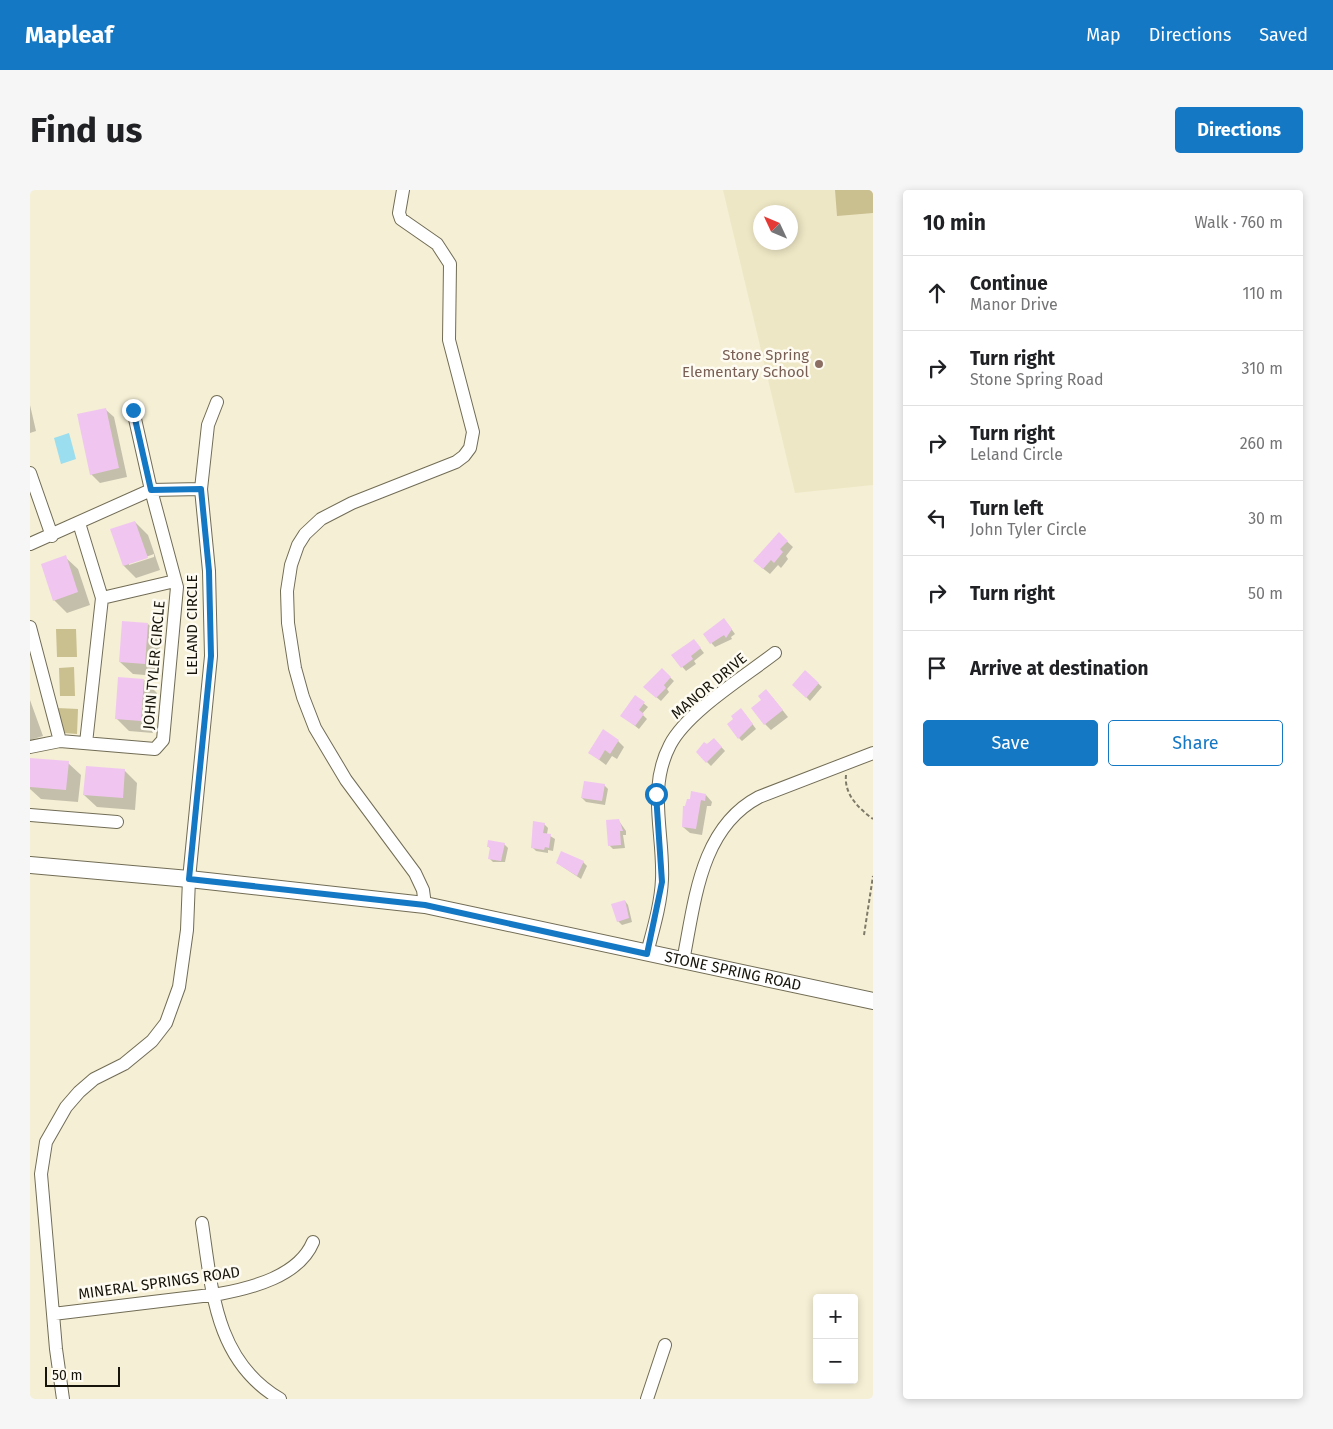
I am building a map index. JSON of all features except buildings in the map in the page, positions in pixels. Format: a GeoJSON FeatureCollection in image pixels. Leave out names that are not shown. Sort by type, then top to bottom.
{"type":"FeatureCollection","features":[{"type":"Feature","properties":{"kind":"main road","name":"STONE SPRING ROAD"},"geometry":{"type":"LineString","coordinates":[[30,865],[189,879],[425,905],[873,1001]]}},
{"type":"Feature","properties":{"kind":"street"},"geometry":{"type":"LineString","coordinates":[[403,190],[399,213],[401,219],[437,244],[450,264],[449,340],[472,427],[472,442],[466,455],[456,462],[352,503],[317,523],[302,538],[292,559],[286,607],[297,678],[315,728],[346,780],[415,873],[423,890],[425,905]]}},
{"type":"Feature","properties":{"kind":"street","name":"LELAND CIRCLE"},"geometry":{"type":"LineString","coordinates":[[64,1399],[53,1314],[41,1174],[46,1142],[53,1127],[78,1092],[94,1079],[119,1067],[142,1051],[166,1023],[179,987],[187,930],[189,879],[211,656],[209,571],[201,489],[208,425],[217,402]]}},
{"type":"Feature","properties":{"kind":"street","name":"JOHN TYLER CIRCLE"},"geometry":{"type":"LineString","coordinates":[[30,747],[60,741],[155,749],[163,740],[177,587],[151,490],[133,410]]}},
{"type":"Feature","properties":{"kind":"street"},"geometry":{"type":"LineString","coordinates":[[30,472],[52,536]]}},
{"type":"Feature","properties":{"kind":"street"},"geometry":{"type":"LineString","coordinates":[[30,544],[52,536],[151,490],[201,489]]}},
{"type":"Feature","properties":{"kind":"street"},"geometry":{"type":"LineString","coordinates":[[79,523],[102,598],[86,743]]}},
{"type":"Feature","properties":{"kind":"street"},"geometry":{"type":"LineString","coordinates":[[102,598],[175,581]]}},
{"type":"Feature","properties":{"kind":"street"},"geometry":{"type":"LineString","coordinates":[[30,627],[60,741]]}},
{"type":"Feature","properties":{"kind":"street","name":"MANOR DRIVE"},"geometry":{"type":"LineString","coordinates":[[647,954],[662,882],[656,794],[658,779],[670,744],[690,720],[775,654]]}},
{"type":"Feature","properties":{"kind":"street"},"geometry":{"type":"LineString","coordinates":[[683,961],[695,902],[709,852],[725,824],[740,809],[759,797],[873,753]]}},
{"type":"Feature","properties":{"kind":"street"},"geometry":{"type":"LineString","coordinates":[[30,815],[117,822]]}},
{"type":"Feature","properties":{"kind":"street"},"geometry":{"type":"LineString","coordinates":[[202,1223],[212,1294],[221,1328],[237,1359],[257,1382],[280,1399]]}},
{"type":"Feature","properties":{"kind":"street","name":"MINERAL SPRINGS ROAD"},"geometry":{"type":"LineString","coordinates":[[53,1314],[212,1294],[245,1288],[275,1277],[302,1259],[313,1242]]}},
{"type":"Feature","properties":{"kind":"street"},"geometry":{"type":"LineString","coordinates":[[647,1399],[665,1345]]}},
{"type":"Feature","properties":{"kind":"path"},"geometry":{"type":"LineString","coordinates":[[847,762],[846,782],[848,792],[873,819]]}},
{"type":"Feature","properties":{"kind":"path"},"geometry":{"type":"LineString","coordinates":[[864,935],[873,876]]}},
{"type":"Feature","properties":{"kind":"shaded area","name":"Stone Spring Elementary School"},"geometry":{"type":"Polygon","coordinates":[[[723,190],[873,190],[873,485],[795,493],[723,190]]]}},
{"type":"Feature","properties":{"kind":"shaded area"},"geometry":{"type":"Polygon","coordinates":[[[835,190],[873,190],[873,213],[837,216],[835,190]]]}},
{"type":"Feature","properties":{"kind":"shaded area"},"geometry":{"type":"Polygon","coordinates":[[[56,629],[76,629],[77,657],[57,657],[56,629]]]}},
{"type":"Feature","properties":{"kind":"shaded area"},"geometry":{"type":"Polygon","coordinates":[[[74,667],[75,696],[60,696],[59,668],[74,667]]]}},
{"type":"Feature","properties":{"kind":"shaded area"},"geometry":{"type":"Polygon","coordinates":[[[57,708],[78,709],[77,734],[64,733],[57,708]]]}},
{"type":"Feature","properties":{"kind":"water"},"geometry":{"type":"Polygon","coordinates":[[[69,433],[76,459],[61,464],[54,438],[69,433]]]}},
{"type":"Feature","properties":{"kind":"place","name":"Stone Spring Elementary School"},"geometry":{"type":"Point","coordinates":[819,364]}},
{"type":"Feature","properties":{"kind":"route"},"geometry":{"type":"LineString","coordinates":[[133,410],[145,456],[151,490],[201,489],[209,571],[211,656],[189,879],[425,905],[647,954],[662,882],[656,794]]}}]}
